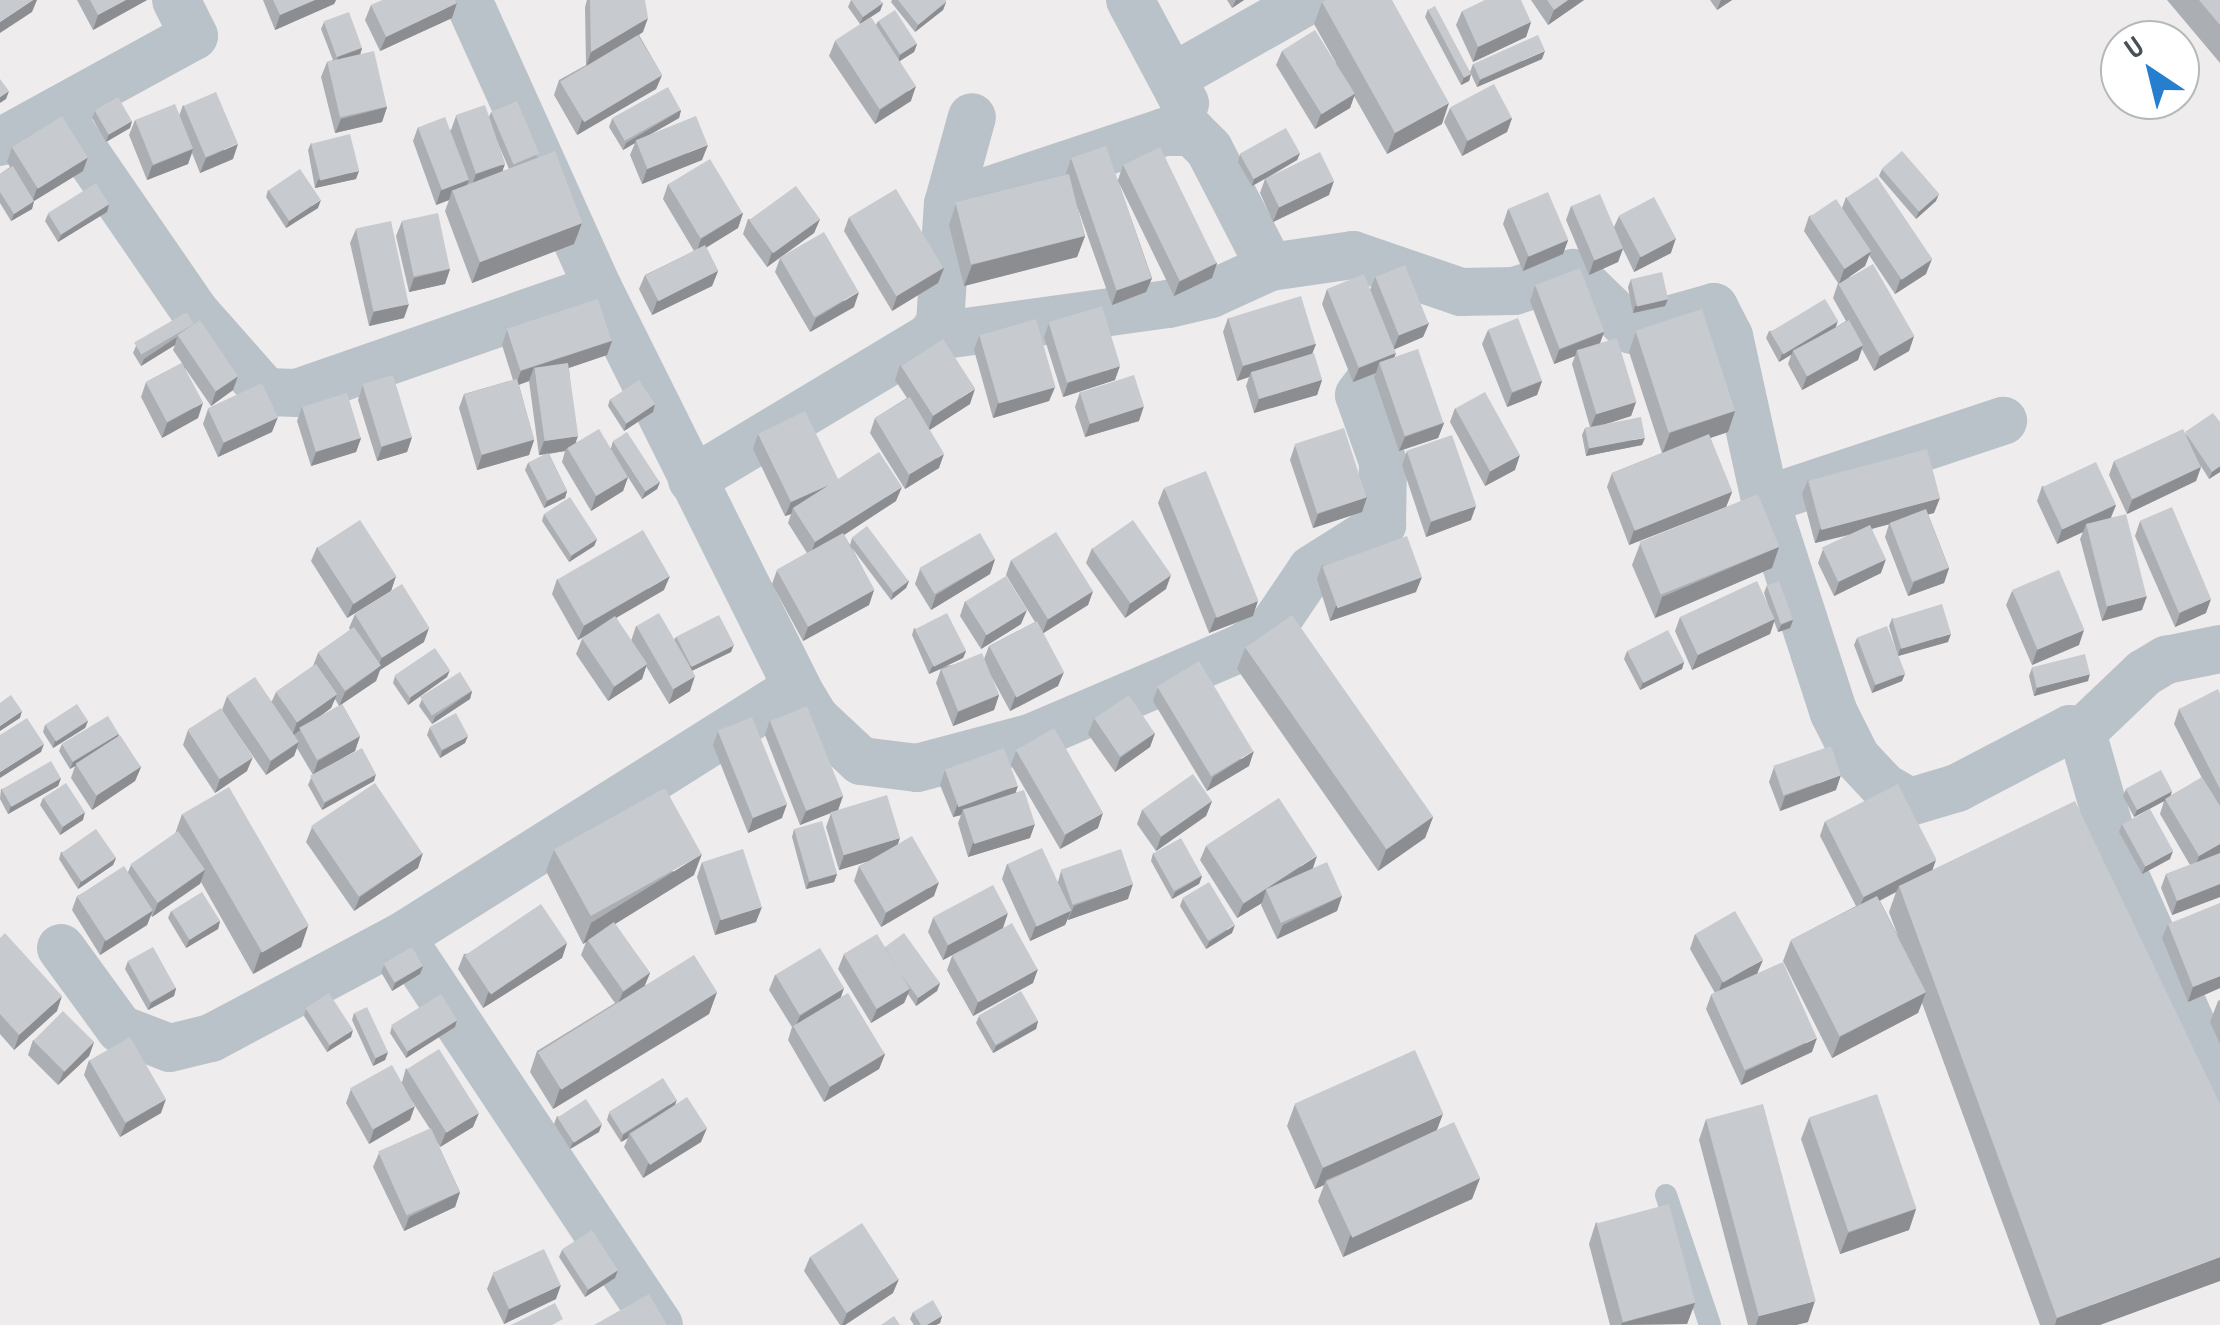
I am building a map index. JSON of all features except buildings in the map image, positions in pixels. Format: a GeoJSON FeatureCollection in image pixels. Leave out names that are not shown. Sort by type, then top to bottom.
{"type":"FeatureCollection","features":[{"type":"Feature","properties":{"kind":"street"},"geometry":{"type":"LineString","coordinates":[[0,142],[194,36],[176,0]]}},
{"type":"Feature","properties":{"kind":"street"},"geometry":{"type":"LineString","coordinates":[[468,0],[598,288],[797,688],[815,718],[861,761],[917,768],[1030,738],[1243,647],[1294,603],[1312,569],[1382,524],[1384,462],[1359,394],[1368,383]]}},
{"type":"Feature","properties":{"kind":"street"},"geometry":{"type":"LineString","coordinates":[[1130,0],[1270,267]]}},
{"type":"Feature","properties":{"kind":"street"},"geometry":{"type":"LineString","coordinates":[[1172,77],[1309,0]]}},
{"type":"Feature","properties":{"kind":"street"},"geometry":{"type":"LineString","coordinates":[[57,111],[196,314],[266,392],[297,393],[598,288]]}},
{"type":"Feature","properties":{"kind":"street"},"geometry":{"type":"LineString","coordinates":[[692,480],[930,336],[940,323],[948,204],[972,117]]}},
{"type":"Feature","properties":{"kind":"street"},"geometry":{"type":"LineString","coordinates":[[948,204],[1164,132],[1202,138]]}},
{"type":"Feature","properties":{"kind":"street"},"geometry":{"type":"LineString","coordinates":[[930,336],[1168,304],[1211,294],[1270,267],[1353,255],[1461,292],[1514,291],[1574,273],[1632,330],[1714,307],[1729,336],[1765,500],[1834,713],[1856,757],[1898,798],[1910,802],[1957,788],[2070,730],[2082,732]]}},
{"type":"Feature","properties":{"kind":"street"},"geometry":{"type":"LineString","coordinates":[[1765,500],[2003,421]]}},
{"type":"Feature","properties":{"kind":"street"},"geometry":{"type":"LineString","coordinates":[[2082,732],[2144,673],[2166,660],[2220,649]]}},
{"type":"Feature","properties":{"kind":"street"},"geometry":{"type":"LineString","coordinates":[[61,948],[120,1029],[170,1048],[237,1026],[401,936],[797,688]]}},
{"type":"Feature","properties":{"kind":"street"},"geometry":{"type":"LineString","coordinates":[[2082,732],[2119,862],[2220,1088]]}},
{"type":"Feature","properties":{"kind":"street"},"geometry":{"type":"LineString","coordinates":[[401,936],[659,1325]]}},
{"type":"Feature","properties":{"kind":"lane"},"geometry":{"type":"LineString","coordinates":[[1666,1195],[1710,1325]]}}]}
